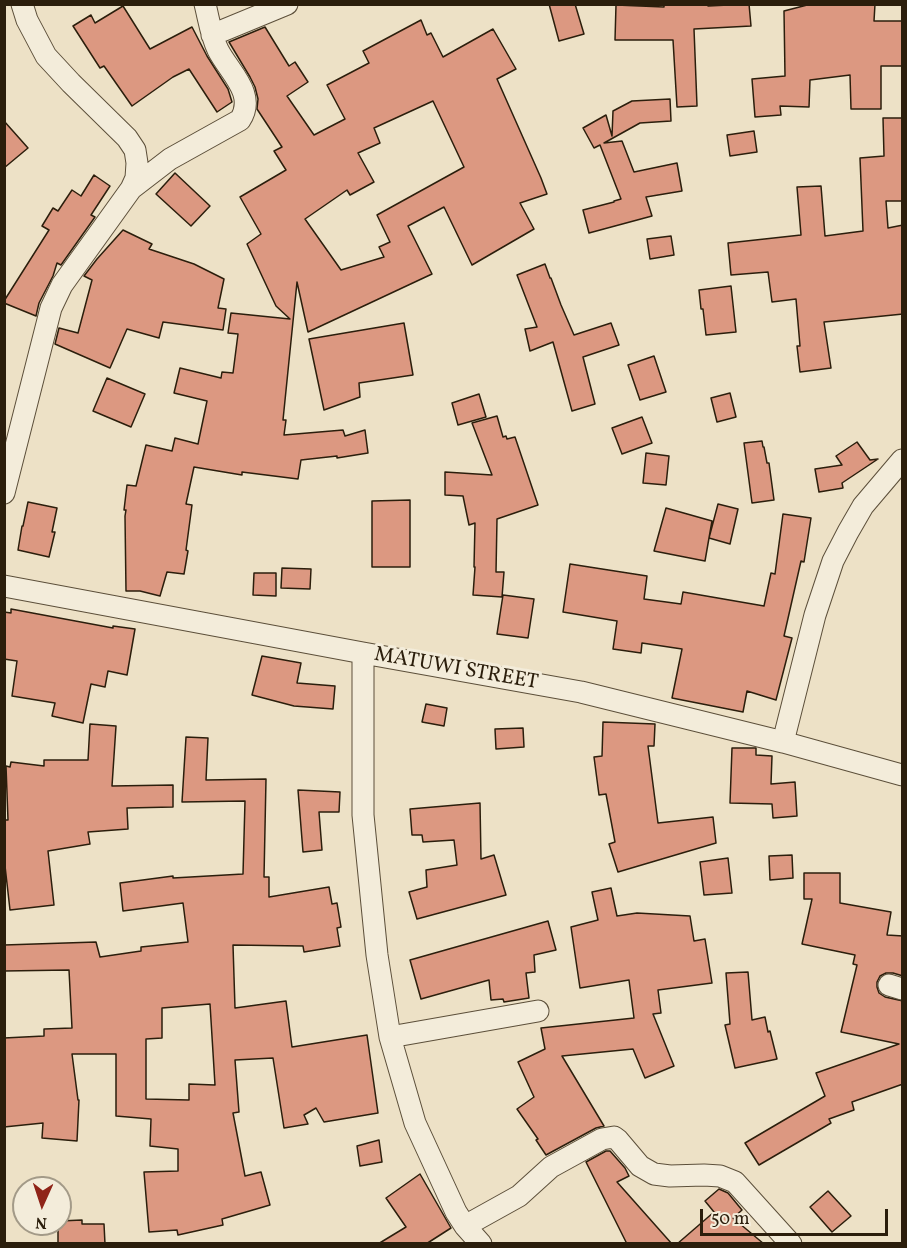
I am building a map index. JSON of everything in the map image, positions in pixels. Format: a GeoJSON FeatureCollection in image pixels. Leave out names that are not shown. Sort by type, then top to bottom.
{"type":"FeatureCollection","features":[{"type":"Feature","properties":{"kind":"street"},"geometry":{"type":"LineString","coordinates":[[4,493],[51,308],[62,285],[130,189],[136,178],[137,163],[135,150],[127,138],[45,56],[27,20],[22,4]]}},
{"type":"Feature","properties":{"kind":"street"},"geometry":{"type":"LineString","coordinates":[[130,189],[170,159],[240,120],[245,113],[245,93],[218,49],[212,34],[206,4]]}},
{"type":"Feature","properties":{"kind":"street"},"geometry":{"type":"LineString","coordinates":[[212,34],[287,4]]}},
{"type":"Feature","properties":{"kind":"street"},"geometry":{"type":"LineString","coordinates":[[783,742],[815,615],[833,561],[863,506],[903,460]]}},
{"type":"Feature","properties":{"kind":"street","name":"MATUWI STREET"},"geometry":{"type":"LineString","coordinates":[[4,586],[363,654],[581,692],[783,742],[903,775]]}},
{"type":"Feature","properties":{"kind":"street"},"geometry":{"type":"LineString","coordinates":[[363,654],[363,815],[377,955],[390,1037],[415,1123],[456,1212],[481,1244]]}},
{"type":"Feature","properties":{"kind":"street"},"geometry":{"type":"LineString","coordinates":[[390,1037],[538,1011]]}},
{"type":"Feature","properties":{"kind":"street"},"geometry":{"type":"LineString","coordinates":[[465,1226],[519,1196],[551,1167],[602,1138],[614,1137],[640,1166],[654,1174],[670,1176],[704,1174],[720,1176],[735,1182],[791,1244]]}},
{"type":"Feature","properties":{"kind":"building"},"geometry":{"type":"Polygon","coordinates":[[[549,4],[575,4],[584,34],[559,41],[549,4]]]}},
{"type":"Feature","properties":{"kind":"building"},"geometry":{"type":"Polygon","coordinates":[[[664,4],[708,4],[708,6],[749,4],[751,26],[694,29],[697,106],[677,107],[673,40],[615,40],[616,5],[664,7],[664,4]]]}},
{"type":"Feature","properties":{"kind":"building"},"geometry":{"type":"Polygon","coordinates":[[[811,4],[875,4],[874,21],[903,21],[903,66],[881,66],[881,109],[851,109],[850,75],[810,80],[809,107],[780,106],[781,115],[755,117],[752,79],[785,76],[784,11],[811,4]]]}},
{"type":"Feature","properties":{"kind":"building"},"geometry":{"type":"Polygon","coordinates":[[[123,6],[150,49],[192,27],[228,89],[232,102],[217,112],[189,69],[173,77],[132,106],[104,66],[100,68],[73,26],[91,15],[95,23],[123,6]]]}},
{"type":"Feature","properties":{"kind":"building"},"geometry":{"type":"Polygon","coordinates":[[[421,20],[427,35],[431,33],[443,57],[493,29],[516,69],[497,79],[547,194],[520,203],[534,229],[472,265],[444,207],[408,226],[432,274],[308,332],[297,282],[283,420],[286,420],[284,435],[343,430],[345,436],[365,430],[368,453],[301,460],[298,479],[242,472],[242,475],[194,467],[186,504],[192,505],[184,574],[167,572],[160,596],[140,591],[126,591],[126,510],[124,510],[127,485],[136,486],[146,445],[172,451],[175,438],[198,444],[207,401],[174,393],[180,368],[221,378],[222,372],[233,373],[238,334],[228,333],[231,313],[290,319],[276,306],[247,244],[261,234],[240,197],[286,170],[274,151],[282,147],[257,109],[258,99],[255,87],[229,42],[265,27],[289,66],[295,62],[308,82],[287,96],[314,135],[345,119],[327,85],[369,63],[363,51],[421,20]],[[433,101],[374,128],[380,143],[358,153],[374,182],[350,195],[347,190],[305,219],[341,270],[384,257],[379,247],[390,242],[377,215],[464,167],[433,101]]]}},
{"type":"Feature","properties":{"kind":"building"},"geometry":{"type":"Polygon","coordinates":[[[670,99],[671,121],[640,123],[604,143],[622,141],[634,172],[677,163],[682,191],[646,197],[652,216],[589,233],[583,210],[621,199],[600,145],[594,148],[583,128],[606,115],[612,136],[613,111],[632,101],[670,99]]]}},
{"type":"Feature","properties":{"kind":"building"},"geometry":{"type":"Polygon","coordinates":[[[883,118],[903,118],[903,201],[886,201],[888,228],[903,225],[903,314],[824,322],[831,368],[800,372],[796,299],[772,302],[768,272],[731,275],[728,243],[801,235],[797,187],[821,186],[825,236],[863,231],[860,158],[884,156],[883,118]]]}},
{"type":"Feature","properties":{"kind":"building"},"geometry":{"type":"Polygon","coordinates":[[[4,121],[28,148],[4,168],[4,121]]]}},
{"type":"Feature","properties":{"kind":"building"},"geometry":{"type":"Polygon","coordinates":[[[754,131],[757,152],[730,156],[727,135],[754,131]]]}},
{"type":"Feature","properties":{"kind":"building"},"geometry":{"type":"Polygon","coordinates":[[[175,173],[210,206],[191,226],[156,194],[175,173]]]}},
{"type":"Feature","properties":{"kind":"building"},"geometry":{"type":"Polygon","coordinates":[[[94,175],[110,186],[91,215],[95,217],[61,265],[57,263],[39,303],[36,316],[4,303],[49,230],[42,226],[53,208],[58,211],[72,190],[81,196],[94,175]]]}},
{"type":"Feature","properties":{"kind":"building"},"geometry":{"type":"Polygon","coordinates":[[[123,230],[152,244],[149,249],[194,264],[224,279],[218,308],[226,309],[223,330],[163,322],[159,338],[127,329],[110,368],[55,344],[59,328],[78,333],[92,280],[84,276],[123,230]]]}},
{"type":"Feature","properties":{"kind":"building"},"geometry":{"type":"Polygon","coordinates":[[[671,236],[674,255],[650,259],[647,239],[671,236]]]}},
{"type":"Feature","properties":{"kind":"building"},"geometry":{"type":"Polygon","coordinates":[[[545,264],[574,335],[611,323],[619,345],[583,357],[595,404],[572,411],[553,342],[530,351],[525,329],[537,327],[517,275],[545,264]]]}},
{"type":"Feature","properties":{"kind":"building"},"geometry":{"type":"Polygon","coordinates":[[[731,286],[736,332],[706,335],[699,290],[731,286]]]}},
{"type":"Feature","properties":{"kind":"building"},"geometry":{"type":"Polygon","coordinates":[[[404,323],[413,375],[359,383],[360,397],[324,410],[309,339],[404,323]]]}},
{"type":"Feature","properties":{"kind":"building"},"geometry":{"type":"Polygon","coordinates":[[[654,356],[666,392],[640,400],[628,365],[654,356]]]}},
{"type":"Feature","properties":{"kind":"building"},"geometry":{"type":"Polygon","coordinates":[[[107,378],[145,394],[131,427],[93,411],[107,378]]]}},
{"type":"Feature","properties":{"kind":"building"},"geometry":{"type":"Polygon","coordinates":[[[730,393],[736,417],[717,422],[711,398],[730,393]]]}},
{"type":"Feature","properties":{"kind":"building"},"geometry":{"type":"Polygon","coordinates":[[[479,394],[486,417],[458,425],[452,403],[479,394]]]}},
{"type":"Feature","properties":{"kind":"building"},"geometry":{"type":"Polygon","coordinates":[[[497,416],[503,437],[506,436],[507,439],[515,437],[538,505],[497,519],[496,572],[504,572],[502,597],[473,595],[475,523],[469,525],[463,496],[445,495],[445,472],[492,475],[472,423],[497,416]]]}},
{"type":"Feature","properties":{"kind":"building"},"geometry":{"type":"Polygon","coordinates":[[[642,417],[652,443],[622,454],[612,428],[642,417]]]}},
{"type":"Feature","properties":{"kind":"building"},"geometry":{"type":"Polygon","coordinates":[[[762,441],[767,463],[769,463],[774,500],[752,503],[744,443],[762,441]]]}},
{"type":"Feature","properties":{"kind":"building"},"geometry":{"type":"Polygon","coordinates":[[[857,442],[870,460],[878,459],[842,483],[843,488],[819,492],[815,469],[842,465],[836,456],[857,442]]]}},
{"type":"Feature","properties":{"kind":"building"},"geometry":{"type":"Polygon","coordinates":[[[646,453],[669,456],[666,485],[643,483],[646,453]]]}},
{"type":"Feature","properties":{"kind":"building"},"geometry":{"type":"Polygon","coordinates":[[[410,500],[410,567],[372,567],[372,501],[410,500]]]}},
{"type":"Feature","properties":{"kind":"building"},"geometry":{"type":"Polygon","coordinates":[[[28,502],[57,508],[52,532],[55,532],[49,557],[18,550],[28,502]]]}},
{"type":"Feature","properties":{"kind":"building"},"geometry":{"type":"Polygon","coordinates":[[[718,504],[738,509],[730,544],[709,538],[718,504]]]}},
{"type":"Feature","properties":{"kind":"building"},"geometry":{"type":"Polygon","coordinates":[[[666,508],[712,521],[705,561],[654,551],[666,508]]]}},
{"type":"Feature","properties":{"kind":"building"},"geometry":{"type":"Polygon","coordinates":[[[783,514],[811,518],[804,562],[801,561],[784,636],[792,638],[776,700],[747,691],[743,712],[672,698],[682,649],[642,643],[641,653],[613,649],[617,621],[563,612],[570,564],[647,576],[644,599],[681,604],[683,592],[764,606],[771,573],[775,574],[783,514]]]}},
{"type":"Feature","properties":{"kind":"building"},"geometry":{"type":"Polygon","coordinates":[[[282,568],[311,569],[310,589],[281,588],[282,568]]]}},
{"type":"Feature","properties":{"kind":"building"},"geometry":{"type":"Polygon","coordinates":[[[254,573],[276,573],[276,596],[253,595],[254,573]]]}},
{"type":"Feature","properties":{"kind":"building"},"geometry":{"type":"Polygon","coordinates":[[[503,595],[534,599],[528,638],[497,634],[503,595]]]}},
{"type":"Feature","properties":{"kind":"building"},"geometry":{"type":"Polygon","coordinates":[[[11,609],[113,628],[113,626],[135,629],[127,675],[108,671],[105,687],[91,684],[83,723],[52,716],[55,703],[12,696],[17,661],[4,659],[4,612],[11,613],[11,609]]]}},
{"type":"Feature","properties":{"kind":"building"},"geometry":{"type":"Polygon","coordinates":[[[262,656],[301,663],[297,683],[335,686],[333,709],[294,706],[252,695],[262,656]]]}},
{"type":"Feature","properties":{"kind":"building"},"geometry":{"type":"Polygon","coordinates":[[[426,704],[447,708],[444,726],[422,722],[426,704]]]}},
{"type":"Feature","properties":{"kind":"building"},"geometry":{"type":"Polygon","coordinates":[[[603,722],[655,724],[654,746],[648,746],[658,823],[713,817],[716,843],[618,872],[609,844],[615,842],[606,794],[599,795],[594,757],[602,756],[603,722]]]}},
{"type":"Feature","properties":{"kind":"building"},"geometry":{"type":"Polygon","coordinates":[[[90,724],[116,726],[112,786],[173,785],[173,807],[127,808],[128,829],[88,832],[90,844],[48,851],[54,905],[10,910],[4,857],[4,820],[8,820],[6,766],[10,767],[11,762],[44,766],[44,760],[88,760],[90,724]]]}},
{"type":"Feature","properties":{"kind":"building"},"geometry":{"type":"Polygon","coordinates":[[[523,728],[524,747],[496,749],[495,729],[523,728]]]}},
{"type":"Feature","properties":{"kind":"building"},"geometry":{"type":"Polygon","coordinates":[[[186,737],[208,738],[206,780],[266,779],[264,877],[269,877],[269,897],[329,887],[332,904],[337,903],[341,927],[337,928],[340,946],[304,952],[303,946],[233,945],[235,1008],[286,1001],[292,1047],[367,1035],[378,1113],[324,1122],[316,1108],[304,1115],[308,1124],[284,1128],[273,1058],[235,1060],[239,1112],[233,1113],[245,1176],[261,1172],[270,1205],[222,1219],[223,1225],[178,1235],[177,1230],[149,1232],[144,1172],[178,1171],[178,1149],[150,1146],[151,1119],[116,1116],[116,1054],[72,1054],[79,1100],[77,1141],[42,1138],[43,1123],[4,1127],[4,1038],[44,1036],[44,1029],[72,1028],[69,970],[4,971],[4,945],[96,942],[100,957],[141,951],[141,947],[188,942],[183,903],[123,911],[120,883],[173,876],[173,878],[243,874],[245,801],[182,802],[186,737]],[[210,1004],[162,1008],[162,1038],[146,1039],[146,1099],[189,1100],[189,1084],[215,1085],[210,1004]]]}},
{"type":"Feature","properties":{"kind":"building"},"geometry":{"type":"Polygon","coordinates":[[[732,748],[756,748],[756,755],[772,756],[771,784],[795,782],[797,816],[773,818],[772,804],[730,803],[732,748]]]}},
{"type":"Feature","properties":{"kind":"building"},"geometry":{"type":"Polygon","coordinates":[[[298,790],[340,792],[339,812],[319,812],[322,850],[303,852],[298,790]]]}},
{"type":"Feature","properties":{"kind":"building"},"geometry":{"type":"Polygon","coordinates":[[[480,803],[481,859],[494,855],[506,895],[417,919],[409,892],[427,887],[426,870],[457,865],[454,840],[423,842],[422,835],[412,835],[410,809],[480,803]]]}},
{"type":"Feature","properties":{"kind":"building"},"geometry":{"type":"Polygon","coordinates":[[[792,855],[793,878],[770,880],[769,856],[792,855]]]}},
{"type":"Feature","properties":{"kind":"building"},"geometry":{"type":"Polygon","coordinates":[[[728,858],[732,893],[704,895],[700,862],[728,858]]]}},
{"type":"Feature","properties":{"kind":"building"},"geometry":{"type":"Polygon","coordinates":[[[804,873],[840,873],[840,903],[891,912],[887,935],[903,936],[903,976],[886,973],[880,976],[877,987],[879,993],[885,997],[903,1001],[903,1084],[852,1102],[854,1110],[829,1119],[831,1123],[759,1165],[745,1143],[825,1096],[816,1073],[899,1044],[841,1032],[857,965],[853,964],[855,955],[802,944],[812,899],[804,899],[804,873]]]}},
{"type":"Feature","properties":{"kind":"building"},"geometry":{"type":"Polygon","coordinates":[[[611,888],[617,916],[637,913],[690,916],[694,941],[705,939],[712,983],[658,990],[661,1013],[653,1014],[674,1066],[645,1078],[633,1049],[562,1056],[604,1126],[546,1155],[517,1109],[534,1097],[518,1062],[545,1049],[541,1028],[634,1018],[629,980],[580,988],[571,927],[598,920],[592,892],[611,888]]]}},
{"type":"Feature","properties":{"kind":"building"},"geometry":{"type":"Polygon","coordinates":[[[548,921],[556,950],[534,955],[535,972],[526,973],[529,998],[504,1002],[503,999],[491,1000],[489,980],[421,999],[410,960],[548,921]]]}},
{"type":"Feature","properties":{"kind":"building"},"geometry":{"type":"Polygon","coordinates":[[[748,972],[752,1020],[765,1017],[777,1059],[735,1068],[725,1025],[730,1024],[726,973],[748,972]]]}},
{"type":"Feature","properties":{"kind":"building"},"geometry":{"type":"Polygon","coordinates":[[[379,1140],[382,1162],[360,1166],[357,1146],[379,1140]]]}},
{"type":"Feature","properties":{"kind":"building"},"geometry":{"type":"Polygon","coordinates":[[[610,1151],[629,1176],[617,1182],[672,1244],[627,1244],[586,1162],[610,1151]]]}},
{"type":"Feature","properties":{"kind":"building"},"geometry":{"type":"Polygon","coordinates":[[[420,1174],[451,1228],[426,1244],[378,1244],[406,1227],[386,1198],[420,1174]]]}},
{"type":"Feature","properties":{"kind":"building"},"geometry":{"type":"Polygon","coordinates":[[[719,1189],[728,1193],[742,1210],[733,1218],[764,1244],[677,1244],[714,1212],[705,1201],[719,1189]]]}},
{"type":"Feature","properties":{"kind":"building"},"geometry":{"type":"Polygon","coordinates":[[[828,1191],[851,1216],[832,1232],[810,1207],[828,1191]]]}},
{"type":"Feature","properties":{"kind":"building"},"geometry":{"type":"Polygon","coordinates":[[[72,1220],[82,1220],[82,1224],[104,1224],[105,1244],[58,1244],[58,1236],[72,1236],[72,1220]]]}}]}
